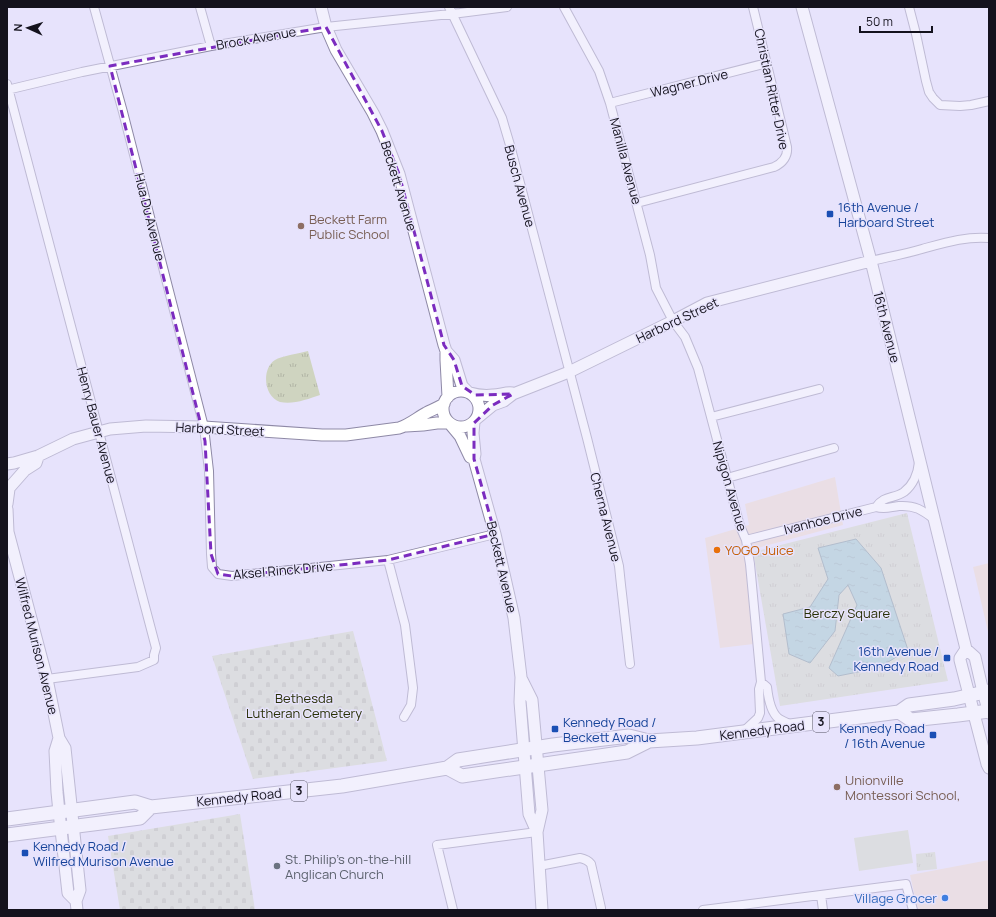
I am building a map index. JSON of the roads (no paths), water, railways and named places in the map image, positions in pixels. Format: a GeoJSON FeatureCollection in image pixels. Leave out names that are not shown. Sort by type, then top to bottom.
{"type":"FeatureCollection","features":[{"type":"Feature","properties":{"kind":"main road","name":"Kennedy Road"},"geometry":{"type":"LineString","coordinates":[[7,819],[135,802],[151,807],[342,786],[447,768],[458,760],[530,748],[629,736],[649,741],[697,738],[898,712],[909,705],[954,699],[986,692]]}},
{"type":"Feature","properties":{"kind":"main road"},"geometry":{"type":"LineString","coordinates":[[898,712],[911,720],[989,712]]}},
{"type":"Feature","properties":{"kind":"main road","name":"Kennedy Road"},"geometry":{"type":"LineString","coordinates":[[447,768],[462,776],[627,752],[649,741]]}},
{"type":"Feature","properties":{"kind":"main road"},"geometry":{"type":"LineString","coordinates":[[7,835],[140,818],[151,807]]}},
{"type":"Feature","properties":{"kind":"street","name":"Hua Du Avenue"},"geometry":{"type":"LineString","coordinates":[[94,7],[123,112],[204,427]]}},
{"type":"Feature","properties":{"kind":"street"},"geometry":{"type":"LineString","coordinates":[[200,7],[211,46]]}},
{"type":"Feature","properties":{"kind":"street","name":"Beckett Avenue"},"geometry":{"type":"LineString","coordinates":[[320,7],[336,50],[373,113],[382,131],[399,174],[446,352],[446,400]]}},
{"type":"Feature","properties":{"kind":"street","name":"Brock Avenue"},"geometry":{"type":"LineString","coordinates":[[7,88],[211,46],[326,26],[451,10],[507,7]]}},
{"type":"Feature","properties":{"kind":"street","name":"Manilla Avenue"},"geometry":{"type":"LineString","coordinates":[[564,7],[599,71],[610,102],[650,255],[656,288],[673,321]]}},
{"type":"Feature","properties":{"kind":"street","name":"Christian Ritter Drive"},"geometry":{"type":"LineString","coordinates":[[636,203],[774,167],[782,162],[786,156],[787,146],[753,7]]}},
{"type":"Feature","properties":{"kind":"street","name":"16th Avenue"},"geometry":{"type":"LineString","coordinates":[[802,7],[871,261],[966,649],[975,657],[986,692],[989,712]]}},
{"type":"Feature","properties":{"kind":"street"},"geometry":{"type":"LineString","coordinates":[[908,7],[916,34],[929,92],[933,98],[940,104],[960,106],[971,106],[989,101]]}},
{"type":"Feature","properties":{"kind":"street","name":"Busch Avenue"},"geometry":{"type":"LineString","coordinates":[[451,10],[502,118],[554,309],[569,372]]}},
{"type":"Feature","properties":{"kind":"street","name":"Wagner Drive"},"geometry":{"type":"LineString","coordinates":[[610,102],[767,63]]}},
{"type":"Feature","properties":{"kind":"street","name":"Henry Bauer Avenue"},"geometry":{"type":"LineString","coordinates":[[7,88],[156,648],[154,660],[138,667],[46,679]]}},
{"type":"Feature","properties":{"kind":"street"},"geometry":{"type":"LineString","coordinates":[[871,261],[957,240],[980,237],[989,238]]}},
{"type":"Feature","properties":{"kind":"street","name":"Harbord Street"},"geometry":{"type":"LineString","coordinates":[[475,421],[494,404],[504,401],[513,394],[569,372],[708,303],[871,261]]}},
{"type":"Feature","properties":{"kind":"street","name":"Nipigon Avenue"},"geometry":{"type":"LineString","coordinates":[[673,321],[685,337],[698,368],[740,526],[746,540],[750,564],[761,682],[759,688],[760,713],[758,718],[743,732]]}},
{"type":"Feature","properties":{"kind":"street","name":"Beckett Avenue"},"geometry":{"type":"LineString","coordinates":[[446,352],[454,360],[462,386],[469,393]]}},
{"type":"Feature","properties":{"kind":"street","name":"Cherna Avenue"},"geometry":{"type":"LineString","coordinates":[[569,372],[619,566],[630,664]]}},
{"type":"Feature","properties":{"kind":"street"},"geometry":{"type":"LineString","coordinates":[[711,417],[819,389]]}},
{"type":"Feature","properties":{"kind":"street"},"geometry":{"type":"LineString","coordinates":[[459,391],[469,393],[476,399],[479,407],[478,415],[475,421],[470,425],[458,428],[447,421],[444,414],[443,411],[446,400],[451,394],[459,391]]}},
{"type":"Feature","properties":{"kind":"street","name":"Harbord Street"},"geometry":{"type":"LineString","coordinates":[[469,393],[484,396],[508,392],[513,394]]}},
{"type":"Feature","properties":{"kind":"street","name":"Harbord Street"},"geometry":{"type":"LineString","coordinates":[[406,426],[428,412],[436,409],[446,400]]}},
{"type":"Feature","properties":{"kind":"street","name":"Beckett Avenue"},"geometry":{"type":"LineString","coordinates":[[475,421],[473,433],[474,459],[495,534],[514,618],[521,677],[532,700],[530,748],[532,766],[529,814],[537,832]]}},
{"type":"Feature","properties":{"kind":"street","name":"Harbord Street"},"geometry":{"type":"LineString","coordinates":[[7,464],[38,456],[73,438],[110,429],[146,426],[204,427],[322,435],[346,435],[406,426],[438,423],[450,424]]}},
{"type":"Feature","properties":{"kind":"street","name":"Beckett Avenue"},"geometry":{"type":"LineString","coordinates":[[450,424],[460,436],[470,456],[474,459]]}},
{"type":"Feature","properties":{"kind":"street","name":"Aksel Rinck Drive"},"geometry":{"type":"LineString","coordinates":[[204,427],[209,471],[212,567],[218,574],[232,576],[388,560],[495,534]]}},
{"type":"Feature","properties":{"kind":"street"},"geometry":{"type":"LineString","coordinates":[[727,478],[834,448]]}},
{"type":"Feature","properties":{"kind":"street","name":"Harbord Street"},"geometry":{"type":"LineString","coordinates":[[9,489],[26,470],[36,463],[38,456]]}},
{"type":"Feature","properties":{"kind":"street","name":"Ivanhoe Drive"},"geometry":{"type":"LineString","coordinates":[[876,507],[880,501],[903,493],[912,483],[918,469],[919,458]]}},
{"type":"Feature","properties":{"kind":"street"},"geometry":{"type":"LineString","coordinates":[[7,464],[13,477],[9,489],[7,504]]}},
{"type":"Feature","properties":{"kind":"street","name":"Ivanhoe Drive"},"geometry":{"type":"LineString","coordinates":[[746,540],[876,507],[884,509],[898,506],[910,506],[921,509],[934,519]]}},
{"type":"Feature","properties":{"kind":"street","name":"Wilfred Murison Avenue"},"geometry":{"type":"LineString","coordinates":[[7,509],[8,531],[46,679],[59,738],[65,748],[65,811],[67,827],[68,893],[76,906]]}},
{"type":"Feature","properties":{"kind":"street"},"geometry":{"type":"LineString","coordinates":[[388,560],[405,625],[414,688],[412,705],[404,717]]}},
{"type":"Feature","properties":{"kind":"street","name":"16th Avenue"},"geometry":{"type":"LineString","coordinates":[[966,649],[960,660],[989,768]]}},
{"type":"Feature","properties":{"kind":"street","name":"Nipigon Avenue"},"geometry":{"type":"LineString","coordinates":[[761,682],[767,687],[770,704],[777,717],[794,726]]}},
{"type":"Feature","properties":{"kind":"street"},"geometry":{"type":"LineString","coordinates":[[453,910],[437,845],[537,832],[542,910]]}},
{"type":"Feature","properties":{"kind":"street"},"geometry":{"type":"LineString","coordinates":[[539,866],[580,858],[589,861],[591,864],[601,910]]}},
{"type":"Feature","properties":{"kind":"street"},"geometry":{"type":"LineString","coordinates":[[703,910],[739,908],[821,895],[906,884],[913,910]]}},
{"type":"Feature","properties":{"kind":"street"},"geometry":{"type":"LineString","coordinates":[[821,895],[823,910]]}},
{"type":"Feature","properties":{"kind":"water"},"geometry":{"type":"Polygon","coordinates":[[[856,539],[881,568],[908,650],[878,668],[838,676],[829,668],[857,605],[848,585],[839,595],[835,631],[810,663],[789,654],[783,614],[810,607],[828,579],[818,548],[856,539]]]}},
{"type":"Feature","properties":{"kind":"place","name":"16th Avenue / Harboard Street"},"geometry":{"type":"Point","coordinates":[830,214]}},
{"type":"Feature","properties":{"kind":"place","name":"Beckett Farm Public School"},"geometry":{"type":"Point","coordinates":[301,226]}},
{"type":"Feature","properties":{"kind":"place","name":"YOGO Juice"},"geometry":{"type":"Point","coordinates":[717,550]}},
{"type":"Feature","properties":{"kind":"place","name":"16th Avenue / Kennedy Road"},"geometry":{"type":"Point","coordinates":[947,658]}},
{"type":"Feature","properties":{"kind":"place","name":"Kennedy Road / Beckett Avenue"},"geometry":{"type":"Point","coordinates":[555,729]}},
{"type":"Feature","properties":{"kind":"place","name":"Kennedy Road / 16th Avenue"},"geometry":{"type":"Point","coordinates":[933,735]}},
{"type":"Feature","properties":{"kind":"place","name":"Unionville Montessori School,"},"geometry":{"type":"Point","coordinates":[837,787]}},
{"type":"Feature","properties":{"kind":"place","name":"Kennedy Road / Wilfred Murison Avenue"},"geometry":{"type":"Point","coordinates":[25,853]}},
{"type":"Feature","properties":{"kind":"place","name":"St. Philip's on-the-hill Anglican Church"},"geometry":{"type":"Point","coordinates":[277,866]}},
{"type":"Feature","properties":{"kind":"place","name":"Village Grocer"},"geometry":{"type":"Point","coordinates":[945,898]}},
{"type":"Feature","properties":{"kind":"park label","name":"Berczy Square"},"geometry":{"type":"Point","coordinates":[847,613]}},
{"type":"Feature","properties":{"kind":"park label","name":"Bethesda Lutheran Cemetery"},"geometry":{"type":"Point","coordinates":[304,706]}}]}
